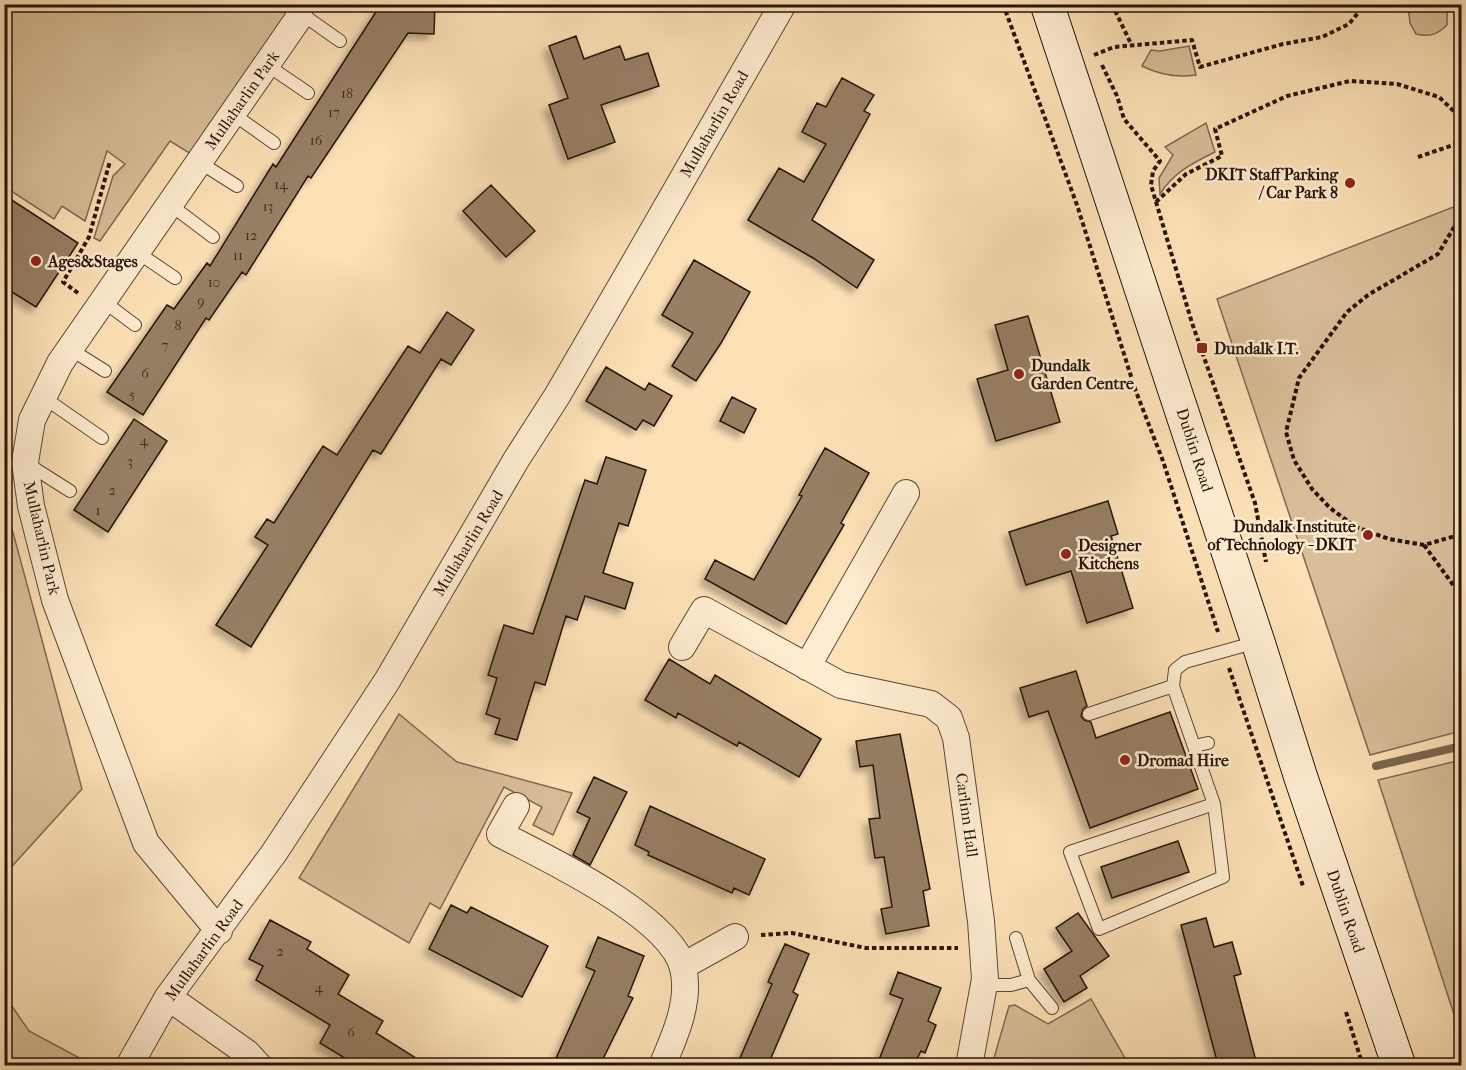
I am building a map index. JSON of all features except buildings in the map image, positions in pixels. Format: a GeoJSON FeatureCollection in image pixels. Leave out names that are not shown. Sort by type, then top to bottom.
{"type":"FeatureCollection","features":[{"type":"Feature","properties":{"kind":"main road","name":"Dublin Road"},"geometry":{"type":"LineString","coordinates":[[1047,4],[1082,59],[1258,642],[1301,778],[1399,1065]]}},
{"type":"Feature","properties":{"kind":"street","name":"Mullaharlin Road"},"geometry":{"type":"LineString","coordinates":[[129,1065],[168,997],[219,931],[274,853],[387,681],[632,267],[783,4]]}},
{"type":"Feature","properties":{"kind":"street","name":"Mullaharlin Park"},"geometry":{"type":"LineString","coordinates":[[219,931],[146,843],[55,600],[31,507],[25,462],[32,420],[70,349],[133,249],[199,162],[298,19],[299,8]]}},
{"type":"Feature","properties":{"kind":"street"},"geometry":{"type":"LineString","coordinates":[[807,667],[906,493]]}},
{"type":"Feature","properties":{"kind":"street","name":"Carlinn Hall"},"geometry":{"type":"LineString","coordinates":[[682,647],[704,610],[841,685],[931,704],[949,718],[956,738],[980,910],[985,985],[969,1065]]}},
{"type":"Feature","properties":{"kind":"street"},"geometry":{"type":"LineString","coordinates":[[516,806],[500,834],[579,876],[637,914],[675,949],[683,966],[685,981],[678,1027],[662,1065]]}},
{"type":"Feature","properties":{"kind":"street"},"geometry":{"type":"LineString","coordinates":[[683,966],[735,937]]}},
{"type":"Feature","properties":{"kind":"street"},"geometry":{"type":"LineString","coordinates":[[168,997],[248,1061]]}},
{"type":"Feature","properties":{"kind":"lane"},"geometry":{"type":"LineString","coordinates":[[299,8],[340,41]]}},
{"type":"Feature","properties":{"kind":"lane"},"geometry":{"type":"LineString","coordinates":[[267,65],[308,93]]}},
{"type":"Feature","properties":{"kind":"lane"},"geometry":{"type":"LineString","coordinates":[[233,114],[274,142]]}},
{"type":"Feature","properties":{"kind":"lane"},"geometry":{"type":"LineString","coordinates":[[199,162],[237,186]]}},
{"type":"Feature","properties":{"kind":"lane"},"geometry":{"type":"LineString","coordinates":[[168,203],[213,237]]}},
{"type":"Feature","properties":{"kind":"lane"},"geometry":{"type":"LineString","coordinates":[[133,249],[175,278]]}},
{"type":"Feature","properties":{"kind":"lane"},"geometry":{"type":"LineString","coordinates":[[100,304],[135,324]]}},
{"type":"Feature","properties":{"kind":"lane"},"geometry":{"type":"LineString","coordinates":[[70,349],[105,371]]}},
{"type":"Feature","properties":{"kind":"lane"},"geometry":{"type":"LineString","coordinates":[[44,397],[102,438]]}},
{"type":"Feature","properties":{"kind":"lane"},"geometry":{"type":"LineString","coordinates":[[25,462],[70,491]]}},
{"type":"Feature","properties":{"kind":"lane"},"geometry":{"type":"LineString","coordinates":[[1214,804],[1070,852],[1099,929],[1223,877],[1214,804],[1173,686],[1175,670],[1185,662],[1258,642]]}},
{"type":"Feature","properties":{"kind":"lane"},"geometry":{"type":"LineString","coordinates":[[1089,714],[1173,686]]}},
{"type":"Feature","properties":{"kind":"lane"},"geometry":{"type":"LineString","coordinates":[[1194,746],[1208,743]]}},
{"type":"Feature","properties":{"kind":"lane"},"geometry":{"type":"LineString","coordinates":[[1016,938],[1029,980],[1052,1008]]}},
{"type":"Feature","properties":{"kind":"lane"},"geometry":{"type":"LineString","coordinates":[[985,985],[1011,985],[1029,980]]}},
{"type":"Feature","properties":{"kind":"path"},"geometry":{"type":"LineString","coordinates":[[1003,4],[1077,205],[1135,389],[1163,461],[1223,650],[1305,891]]}},
{"type":"Feature","properties":{"kind":"path"},"geometry":{"type":"LineString","coordinates":[[1112,4],[1132,46]]}},
{"type":"Feature","properties":{"kind":"path"},"geometry":{"type":"LineString","coordinates":[[1029,78],[1114,47],[1192,40],[1200,67],[1283,44],[1322,37],[1349,24],[1365,4]]}},
{"type":"Feature","properties":{"kind":"path"},"geometry":{"type":"LineString","coordinates":[[1082,59],[1117,96],[1124,119],[1160,161],[1153,171],[1151,185],[1192,323],[1255,503],[1267,568]]}},
{"type":"Feature","properties":{"kind":"path"},"geometry":{"type":"LineString","coordinates":[[1156,202],[1186,174],[1222,156],[1215,129],[1287,96],[1350,81],[1397,84],[1439,97],[1461,119]]}},
{"type":"Feature","properties":{"kind":"path"},"geometry":{"type":"LineString","coordinates":[[1418,157],[1461,142]]}},
{"type":"Feature","properties":{"kind":"path"},"geometry":{"type":"LineString","coordinates":[[100,304],[63,282],[89,237],[111,161]]}},
{"type":"Feature","properties":{"kind":"path"},"geometry":{"type":"LineString","coordinates":[[1461,214],[1438,254],[1368,295],[1347,312],[1299,378],[1286,432],[1294,460],[1312,489],[1330,508],[1356,527],[1389,539],[1424,545],[1461,534]]}},
{"type":"Feature","properties":{"kind":"path"},"geometry":{"type":"LineString","coordinates":[[1424,545],[1461,597]]}},
{"type":"Feature","properties":{"kind":"path"},"geometry":{"type":"LineString","coordinates":[[735,937],[792,933],[866,948],[894,950],[968,947]]}},
{"type":"Feature","properties":{"kind":"path"},"geometry":{"type":"LineString","coordinates":[[1344,1007],[1363,1065]]}},
{"type":"Feature","properties":{"kind":"shaded area"},"geometry":{"type":"Polygon","coordinates":[[[4,5],[289,5],[289,10],[191,154],[170,141],[100,241],[94,238],[113,176],[125,164],[107,151],[85,221],[62,206],[54,219],[5,187],[4,5]]]}},
{"type":"Feature","properties":{"kind":"shaded area"},"geometry":{"type":"Polygon","coordinates":[[[1408,5],[1447,5],[1447,25],[1433,34],[1416,34],[1410,23],[1408,5]]]}},
{"type":"Feature","properties":{"kind":"shaded area"},"geometry":{"type":"Polygon","coordinates":[[[1189,46],[1196,75],[1168,75],[1142,66],[1151,50],[1160,51],[1189,46]]]}},
{"type":"Feature","properties":{"kind":"shaded area"},"geometry":{"type":"Polygon","coordinates":[[[1206,123],[1215,152],[1178,174],[1160,194],[1159,178],[1173,155],[1165,147],[1206,123]]]}},
{"type":"Feature","properties":{"kind":"shaded area"},"geometry":{"type":"Polygon","coordinates":[[[1461,204],[1461,731],[1370,755],[1217,299],[1461,204]]]}},
{"type":"Feature","properties":{"kind":"shaded area"},"geometry":{"type":"Polygon","coordinates":[[[4,499],[82,789],[5,874],[4,874],[4,499]]]}},
{"type":"Feature","properties":{"kind":"shaded area"},"geometry":{"type":"Polygon","coordinates":[[[399,714],[457,762],[572,793],[553,835],[533,825],[542,807],[504,787],[440,909],[430,903],[409,943],[299,878],[399,714]]]}},
{"type":"Feature","properties":{"kind":"shaded area"},"geometry":{"type":"Polygon","coordinates":[[[1462,760],[1461,1036],[1378,780],[1462,760]]]}},
{"type":"Feature","properties":{"kind":"shaded area"},"geometry":{"type":"Polygon","coordinates":[[[5,996],[29,1031],[85,1061],[84,1065],[5,1065],[5,996]]]}},
{"type":"Feature","properties":{"kind":"shaded area"},"geometry":{"type":"Polygon","coordinates":[[[1091,999],[1129,1065],[992,1065],[1009,1006],[1015,1005],[1048,1024],[1091,999]]]}},
{"type":"Feature","properties":{"kind":"waterway"},"geometry":{"type":"LineString","coordinates":[[1376,766],[1462,746]]}},
{"type":"Feature","properties":{"kind":"place","name":"DKIT Staff Parking / Car Park 8"},"geometry":{"type":"Point","coordinates":[1350,183]}},
{"type":"Feature","properties":{"kind":"place","name":"Ages&Stages"},"geometry":{"type":"Point","coordinates":[36,261]}},
{"type":"Feature","properties":{"kind":"place","name":"Dundalk I.T."},"geometry":{"type":"Point","coordinates":[1202,348]}},
{"type":"Feature","properties":{"kind":"place","name":"Dundalk Garden Centre"},"geometry":{"type":"Point","coordinates":[1019,374]}},
{"type":"Feature","properties":{"kind":"place","name":"Dundalk Institute of Technology - DKIT"},"geometry":{"type":"Point","coordinates":[1368,535]}},
{"type":"Feature","properties":{"kind":"place","name":"Designer Kitchens"},"geometry":{"type":"Point","coordinates":[1066,554]}},
{"type":"Feature","properties":{"kind":"place","name":"Dromad Hire"},"geometry":{"type":"Point","coordinates":[1125,760]}}]}
